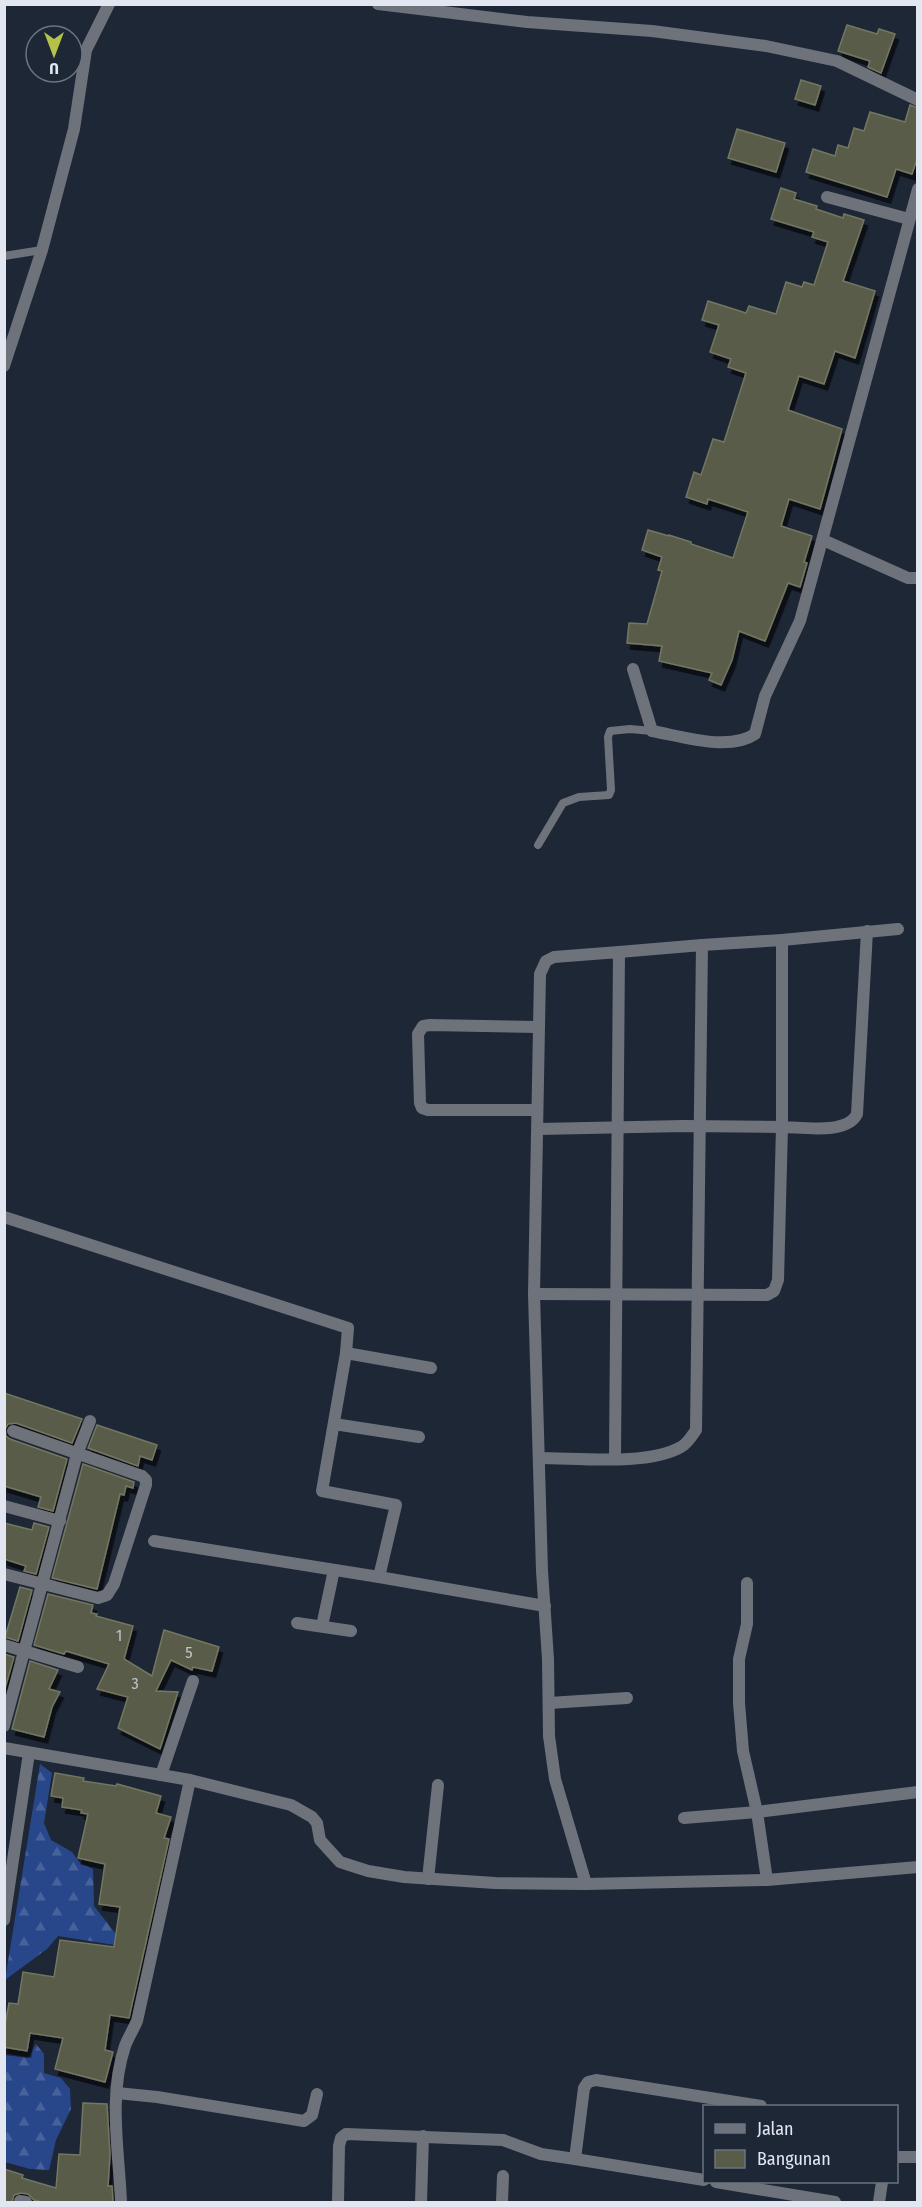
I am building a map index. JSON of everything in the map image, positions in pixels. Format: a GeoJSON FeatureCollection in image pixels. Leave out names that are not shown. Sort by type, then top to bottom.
{"type":"FeatureCollection","features":[{"type":"Feature","properties":{"kind":"street"},"geometry":{"type":"LineString","coordinates":[[4,366],[42,250],[74,129],[86,50],[110,4]]}},
{"type":"Feature","properties":{"kind":"street"},"geometry":{"type":"LineString","coordinates":[[378,4],[527,22],[652,32],[766,46],[837,62],[918,100]]}},
{"type":"Feature","properties":{"kind":"street"},"geometry":{"type":"LineString","coordinates":[[633,669],[652,731],[718,743],[747,739],[755,734],[765,696],[800,621],[918,189]]}},
{"type":"Feature","properties":{"kind":"street"},"geometry":{"type":"LineString","coordinates":[[827,197],[909,219]]}},
{"type":"Feature","properties":{"kind":"street"},"geometry":{"type":"LineString","coordinates":[[823,540],[908,578],[918,578]]}},
{"type":"Feature","properties":{"kind":"street"},"geometry":{"type":"LineString","coordinates":[[586,1884],[555,1779],[549,1736],[534,1294],[540,974],[546,961],[554,957],[782,940],[898,928]]}},
{"type":"Feature","properties":{"kind":"street"},"geometry":{"type":"LineString","coordinates":[[538,1129],[618,1126],[841,1128],[854,1120],[857,1114],[867,931]]}},
{"type":"Feature","properties":{"kind":"street"},"geometry":{"type":"LineString","coordinates":[[534,1294],[766,1295],[774,1291],[778,1280],[782,1127],[782,940]]}},
{"type":"Feature","properties":{"kind":"street"},"geometry":{"type":"LineString","coordinates":[[539,1458],[648,1458],[666,1454],[684,1446],[696,1430],[702,945]]}},
{"type":"Feature","properties":{"kind":"street"},"geometry":{"type":"LineString","coordinates":[[615,1458],[619,952]]}},
{"type":"Feature","properties":{"kind":"street"},"geometry":{"type":"LineString","coordinates":[[537,1110],[428,1110],[422,1108],[418,1034],[423,1026],[430,1025],[538,1027]]}},
{"type":"Feature","properties":{"kind":"street"},"geometry":{"type":"LineString","coordinates":[[4,1217],[348,1328],[346,1353],[322,1491],[396,1505],[380,1577]]}},
{"type":"Feature","properties":{"kind":"street"},"geometry":{"type":"LineString","coordinates":[[346,1353],[431,1368]]}},
{"type":"Feature","properties":{"kind":"street"},"geometry":{"type":"LineString","coordinates":[[4,1726],[77,1454],[90,1421]]}},
{"type":"Feature","properties":{"kind":"street"},"geometry":{"type":"LineString","coordinates":[[334,1424],[419,1437]]}},
{"type":"Feature","properties":{"kind":"street"},"geometry":{"type":"LineString","coordinates":[[4,1574],[98,1598],[107,1595],[114,1584],[146,1485],[146,1480],[142,1476],[13,1431]]}},
{"type":"Feature","properties":{"kind":"street"},"geometry":{"type":"LineString","coordinates":[[4,1506],[60,1521]]}},
{"type":"Feature","properties":{"kind":"street"},"geometry":{"type":"LineString","coordinates":[[154,1541],[545,1606]]}},
{"type":"Feature","properties":{"kind":"street"},"geometry":{"type":"LineString","coordinates":[[322,1626],[334,1570]]}},
{"type":"Feature","properties":{"kind":"street"},"geometry":{"type":"LineString","coordinates":[[747,1583],[747,1624],[739,1659],[742,1751],[757,1812],[766,1880]]}},
{"type":"Feature","properties":{"kind":"street"},"geometry":{"type":"LineString","coordinates":[[297,1623],[351,1631]]}},
{"type":"Feature","properties":{"kind":"street"},"geometry":{"type":"LineString","coordinates":[[4,1645],[78,1667]]}},
{"type":"Feature","properties":{"kind":"street"},"geometry":{"type":"LineString","coordinates":[[161,1775],[193,1681]]}},
{"type":"Feature","properties":{"kind":"street"},"geometry":{"type":"LineString","coordinates":[[549,1703],[627,1698]]}},
{"type":"Feature","properties":{"kind":"street"},"geometry":{"type":"LineString","coordinates":[[4,1748],[190,1780],[291,1805],[304,1811],[317,1823],[320,1840],[340,1862],[368,1871],[428,1879],[495,1883],[586,1884],[766,1880],[918,1867]]}},
{"type":"Feature","properties":{"kind":"street"},"geometry":{"type":"LineString","coordinates":[[4,1920],[29,1753]]}},
{"type":"Feature","properties":{"kind":"street"},"geometry":{"type":"LineString","coordinates":[[121,2202],[116,2151],[119,2070],[125,2046],[137,2021],[190,1780]]}},
{"type":"Feature","properties":{"kind":"street"},"geometry":{"type":"LineString","coordinates":[[428,1879],[438,1785]]}},
{"type":"Feature","properties":{"kind":"street"},"geometry":{"type":"LineString","coordinates":[[684,1818],[757,1812],[918,1792]]}},
{"type":"Feature","properties":{"kind":"street"},"geometry":{"type":"LineString","coordinates":[[575,2159],[584,2088],[588,2082],[596,2080],[744,2105]]}},
{"type":"Feature","properties":{"kind":"street"},"geometry":{"type":"LineString","coordinates":[[117,2092],[304,2121],[312,2115],[317,2094]]}},
{"type":"Feature","properties":{"kind":"street"},"geometry":{"type":"LineString","coordinates":[[338,2202],[341,2138],[346,2134],[503,2140],[541,2154],[703,2180]]}},
{"type":"Feature","properties":{"kind":"street"},"geometry":{"type":"LineString","coordinates":[[421,2202],[423,2136]]}},
{"type":"Feature","properties":{"kind":"street"},"geometry":{"type":"LineString","coordinates":[[898,2157],[918,2157]]}},
{"type":"Feature","properties":{"kind":"street"},"geometry":{"type":"LineString","coordinates":[[502,2202],[503,2176]]}},
{"type":"Feature","properties":{"kind":"street"},"geometry":{"type":"LineString","coordinates":[[733,2183],[835,2202]]}},
{"type":"Feature","properties":{"kind":"street"},"geometry":{"type":"LineString","coordinates":[[879,2202],[882,2183]]}},
{"type":"Feature","properties":{"kind":"lane"},"geometry":{"type":"LineString","coordinates":[[4,256],[42,250]]}},
{"type":"Feature","properties":{"kind":"lane"},"geometry":{"type":"LineString","coordinates":[[538,845],[563,803],[579,797],[609,795],[611,790],[608,737],[610,730],[652,731]]}},
{"type":"Feature","properties":{"kind":"green space"},"geometry":{"type":"Polygon","coordinates":[[[40,1764],[52,1773],[44,1823],[51,1840],[72,1852],[80,1863],[93,1869],[94,1906],[115,1933],[148,1938],[146,1950],[58,1936],[47,1949],[5,1980],[40,1764]]]}},
{"type":"Feature","properties":{"kind":"green space"},"geometry":{"type":"Polygon","coordinates":[[[36,2044],[44,2054],[44,2073],[61,2078],[70,2089],[71,2109],[56,2140],[49,2170],[30,2169],[5,2162],[5,2055],[28,2058],[36,2044]]]}},
{"type":"Feature","properties":{"kind":"building"},"geometry":{"type":"Polygon","coordinates":[[[847,25],[877,34],[879,29],[895,34],[881,73],[868,67],[870,61],[838,51],[847,25]]]}},
{"type":"Feature","properties":{"kind":"building"},"geometry":{"type":"Polygon","coordinates":[[[801,80],[821,86],[815,105],[795,99],[801,80]]]}},
{"type":"Feature","properties":{"kind":"building"},"geometry":{"type":"Polygon","coordinates":[[[910,105],[918,108],[918,156],[912,174],[896,169],[887,197],[806,172],[813,149],[835,156],[838,145],[848,148],[854,128],[864,131],[870,112],[905,122],[910,105]]]}},
{"type":"Feature","properties":{"kind":"building"},"geometry":{"type":"Polygon","coordinates":[[[737,129],[785,143],[776,172],[728,158],[737,129]]]}},
{"type":"Feature","properties":{"kind":"building"},"geometry":{"type":"Polygon","coordinates":[[[781,188],[796,193],[794,199],[817,206],[816,209],[843,218],[844,214],[864,220],[843,281],[875,291],[855,358],[835,351],[824,384],[799,376],[788,410],[842,429],[820,509],[789,499],[781,526],[812,536],[804,562],[807,563],[800,587],[788,583],[765,641],[739,631],[732,660],[721,685],[709,680],[712,673],[659,661],[662,646],[627,643],[629,623],[647,624],[662,571],[658,570],[662,557],[642,550],[648,530],[691,542],[691,544],[733,558],[748,512],[708,499],[707,504],[686,497],[694,472],[701,475],[713,439],[724,442],[746,373],[728,367],[731,359],[710,352],[719,325],[702,320],[708,301],[746,313],[749,306],[776,314],[786,282],[802,287],[804,282],[814,285],[828,242],[812,237],[814,232],[771,219],[781,188]]]}},
{"type":"Feature","properties":{"kind":"building"},"geometry":{"type":"Polygon","coordinates":[[[4,1393],[82,1419],[72,1443],[16,1423],[8,1424],[5,1429],[6,1436],[10,1439],[67,1459],[53,1511],[38,1507],[41,1497],[4,1486],[4,1393]]]}},
{"type":"Feature","properties":{"kind":"building"},"geometry":{"type":"Polygon","coordinates":[[[97,1425],[157,1445],[152,1460],[140,1456],[138,1466],[88,1448],[97,1425]]]}},
{"type":"Feature","properties":{"kind":"building"},"geometry":{"type":"Polygon","coordinates":[[[83,1464],[134,1482],[133,1488],[126,1486],[124,1495],[120,1494],[97,1589],[52,1578],[83,1464]]]}},
{"type":"Feature","properties":{"kind":"building"},"geometry":{"type":"Polygon","coordinates":[[[4,1523],[32,1530],[34,1523],[49,1527],[36,1574],[24,1571],[26,1566],[4,1559],[4,1523]]]}},
{"type":"Feature","properties":{"kind":"building"},"geometry":{"type":"Polygon","coordinates":[[[20,1587],[32,1590],[18,1641],[5,1637],[20,1587]]]}},
{"type":"Feature","properties":{"kind":"building"},"geometry":{"type":"Polygon","coordinates":[[[48,1594],[93,1605],[91,1613],[97,1614],[96,1616],[133,1626],[124,1659],[152,1676],[164,1630],[219,1647],[212,1671],[193,1667],[192,1670],[171,1660],[156,1691],[178,1692],[160,1749],[118,1728],[128,1697],[97,1689],[109,1664],[66,1651],[64,1654],[34,1645],[48,1594]]]}},
{"type":"Feature","properties":{"kind":"building"},"geometry":{"type":"Polygon","coordinates":[[[4,1654],[14,1657],[4,1692],[4,1654]]]}},
{"type":"Feature","properties":{"kind":"building"},"geometry":{"type":"Polygon","coordinates":[[[30,1661],[58,1670],[49,1689],[60,1692],[52,1707],[44,1737],[12,1729],[30,1661]]]}},
{"type":"Feature","properties":{"kind":"building"},"geometry":{"type":"Polygon","coordinates":[[[55,1773],[84,1778],[83,1781],[116,1786],[117,1784],[161,1796],[156,1813],[171,1817],[164,1838],[169,1839],[129,2018],[110,2015],[105,2050],[113,2052],[105,2082],[55,2069],[63,2038],[30,2033],[27,2051],[4,2047],[4,2030],[9,2003],[18,2004],[23,1972],[54,1977],[60,1940],[114,1947],[120,1907],[99,1904],[105,1864],[78,1858],[88,1814],[81,1813],[82,1810],[62,1807],[63,1798],[51,1796],[55,1773]]]}},
{"type":"Feature","properties":{"kind":"building"},"geometry":{"type":"Polygon","coordinates":[[[83,2103],[107,2104],[110,2155],[108,2186],[112,2186],[113,2202],[42,2202],[34,2200],[28,2194],[21,2193],[14,2195],[12,2202],[4,2202],[4,2169],[23,2175],[22,2178],[56,2188],[59,2154],[80,2155],[83,2103]]]}}]}
